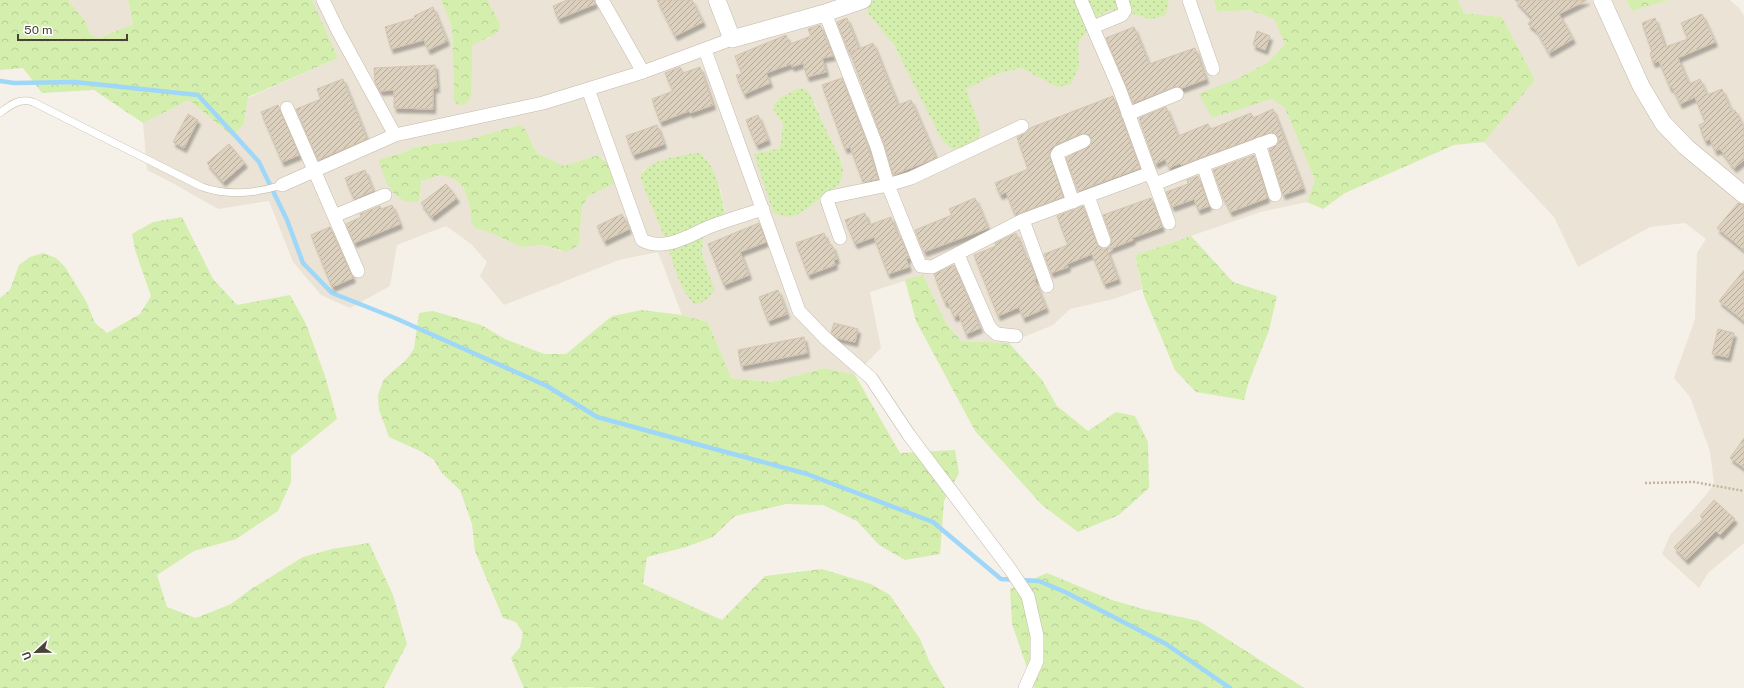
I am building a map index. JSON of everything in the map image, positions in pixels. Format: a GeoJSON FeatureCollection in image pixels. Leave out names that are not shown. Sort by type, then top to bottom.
{"type":"FeatureCollection","features":[{"type":"Feature","properties":{"kind":"street"},"geometry":{"type":"LineString","coordinates":[[323,0],[338,31],[395,135]]}},
{"type":"Feature","properties":{"kind":"street"},"geometry":{"type":"LineString","coordinates":[[602,0],[643,72]]}},
{"type":"Feature","properties":{"kind":"street"},"geometry":{"type":"LineString","coordinates":[[717,0],[732,39]]}},
{"type":"Feature","properties":{"kind":"street"},"geometry":{"type":"LineString","coordinates":[[282,185],[395,135],[543,103],[643,72],[732,39],[825,13],[863,0]]}},
{"type":"Feature","properties":{"kind":"street"},"geometry":{"type":"LineString","coordinates":[[1081,0],[1128,114],[1169,223]]}},
{"type":"Feature","properties":{"kind":"street"},"geometry":{"type":"LineString","coordinates":[[1093,27],[1122,15],[1125,10],[1122,0]]}},
{"type":"Feature","properties":{"kind":"street"},"geometry":{"type":"LineString","coordinates":[[1189,0],[1213,69]]}},
{"type":"Feature","properties":{"kind":"street"},"geometry":{"type":"LineString","coordinates":[[1602,0],[1641,86],[1663,123],[1686,147],[1744,195]]}},
{"type":"Feature","properties":{"kind":"street"},"geometry":{"type":"LineString","coordinates":[[825,13],[877,147],[888,185],[922,266],[932,267],[958,255],[1023,220],[1088,196],[1203,164],[1265,142],[1274,195]]}},
{"type":"Feature","properties":{"kind":"street"},"geometry":{"type":"LineString","coordinates":[[705,50],[799,311],[825,338],[871,378],[909,435],[1010,569],[1028,596],[1037,636],[1037,661],[1025,688]]}},
{"type":"Feature","properties":{"kind":"street"},"geometry":{"type":"LineString","coordinates":[[588,89],[642,240],[650,244],[679,241],[709,228],[763,209]]}},
{"type":"Feature","properties":{"kind":"street"},"geometry":{"type":"LineString","coordinates":[[1128,114],[1178,94]]}},
{"type":"Feature","properties":{"kind":"street"},"geometry":{"type":"LineString","coordinates":[[287,108],[358,270]]}},
{"type":"Feature","properties":{"kind":"street"},"geometry":{"type":"LineString","coordinates":[[840,238],[828,198],[888,185],[911,178],[1022,126]]}},
{"type":"Feature","properties":{"kind":"street"},"geometry":{"type":"LineString","coordinates":[[1073,202],[1057,155],[1058,152],[1084,141]]}},
{"type":"Feature","properties":{"kind":"street"},"geometry":{"type":"LineString","coordinates":[[1203,164],[1216,203]]}},
{"type":"Feature","properties":{"kind":"street"},"geometry":{"type":"LineString","coordinates":[[334,216],[385,195]]}},
{"type":"Feature","properties":{"kind":"street"},"geometry":{"type":"LineString","coordinates":[[1088,196],[1104,241]]}},
{"type":"Feature","properties":{"kind":"street"},"geometry":{"type":"LineString","coordinates":[[1023,220],[1047,286]]}},
{"type":"Feature","properties":{"kind":"street"},"geometry":{"type":"LineString","coordinates":[[958,255],[990,328],[997,334],[1016,336]]}},
{"type":"Feature","properties":{"kind":"lane"},"geometry":{"type":"LineString","coordinates":[[0,113],[11,105],[22,100],[33,102],[212,191],[263,191],[282,185]]}},
{"type":"Feature","properties":{"kind":"path"},"geometry":{"type":"LineString","coordinates":[[1645,483],[1694,482],[1744,492]]}},
{"type":"Feature","properties":{"kind":"shaded area"},"geometry":{"type":"Polygon","coordinates":[[[68,0],[128,0],[133,24],[99,38],[90,34],[85,21],[68,0]]]}},
{"type":"Feature","properties":{"kind":"shaded area"},"geometry":{"type":"Polygon","coordinates":[[[312,0],[441,0],[452,27],[453,99],[471,60],[472,46],[477,42],[490,38],[499,21],[487,0],[874,0],[868,4],[877,23],[887,34],[900,57],[981,131],[965,89],[994,75],[1021,68],[1033,74],[1079,66],[1078,43],[1100,15],[1111,10],[1125,11],[1169,5],[1168,0],[1214,0],[1217,12],[1249,10],[1274,19],[1285,44],[1268,62],[1237,79],[1212,118],[1272,99],[1285,108],[1315,180],[1307,202],[1261,212],[1135,255],[1142,289],[1114,299],[1070,309],[1053,325],[1009,343],[961,341],[946,323],[923,275],[870,292],[881,348],[855,375],[825,368],[772,382],[731,378],[708,322],[682,315],[658,252],[619,260],[504,305],[480,276],[487,262],[471,244],[446,226],[397,245],[390,286],[350,308],[321,295],[293,262],[269,201],[218,209],[147,170],[143,123],[189,100],[232,136],[244,124],[248,98],[338,58],[312,0]],[[800,88],[773,106],[775,113],[783,124],[780,148],[754,154],[793,217],[810,207],[840,184],[843,171],[840,158],[814,101],[806,91],[800,88]],[[519,125],[470,139],[414,147],[408,151],[380,159],[405,201],[418,202],[421,195],[421,181],[441,175],[447,176],[454,179],[464,188],[470,207],[471,221],[474,227],[521,247],[542,245],[560,251],[579,245],[582,208],[588,196],[615,183],[604,159],[598,155],[564,166],[537,153],[531,140],[519,125]],[[694,153],[661,161],[643,170],[640,176],[664,236],[705,269],[702,255],[703,234],[726,220],[721,191],[706,158],[700,153],[694,153]]]}},
{"type":"Feature","properties":{"kind":"shaded area"},"geometry":{"type":"Polygon","coordinates":[[[1458,0],[1626,0],[1632,11],[1669,0],[1730,0],[1740,9],[1744,16],[1744,543],[1708,573],[1699,588],[1662,554],[1670,535],[1714,484],[1710,451],[1690,397],[1674,378],[1695,319],[1697,253],[1706,239],[1685,223],[1650,227],[1578,267],[1554,217],[1484,142],[1535,80],[1502,17],[1464,13],[1458,0]]]}},
{"type":"Feature","properties":{"kind":"green space"},"geometry":{"type":"Polygon","coordinates":[[[0,0],[68,0],[85,21],[90,34],[99,38],[133,24],[128,0],[312,0],[338,58],[248,97],[244,124],[232,136],[189,100],[143,123],[94,90],[42,93],[23,68],[0,70],[0,0]]]}},
{"type":"Feature","properties":{"kind":"green space"},"geometry":{"type":"Polygon","coordinates":[[[441,0],[487,0],[499,21],[500,29],[494,35],[472,46],[471,95],[469,101],[463,105],[457,104],[453,99],[452,27],[441,0]]]}},
{"type":"Feature","properties":{"kind":"green space"},"geometry":{"type":"Polygon","coordinates":[[[874,0],[1168,0],[1169,5],[1164,16],[1150,19],[1125,11],[1111,10],[1100,15],[1078,43],[1079,66],[1071,84],[1058,87],[1021,68],[994,75],[966,89],[981,131],[977,141],[966,147],[953,149],[942,140],[894,45],[868,13],[868,4],[874,0]]]}},
{"type":"Feature","properties":{"kind":"green space"},"geometry":{"type":"Polygon","coordinates":[[[1214,0],[1458,0],[1464,13],[1502,17],[1535,80],[1484,142],[1454,145],[1345,193],[1323,209],[1307,202],[1315,180],[1285,108],[1272,99],[1212,118],[1199,94],[1237,79],[1268,62],[1285,44],[1274,19],[1249,10],[1217,12],[1214,0]]]}},
{"type":"Feature","properties":{"kind":"green space"},"geometry":{"type":"Polygon","coordinates":[[[1626,0],[1669,0],[1632,11],[1626,0]]]}},
{"type":"Feature","properties":{"kind":"green space"},"geometry":{"type":"Polygon","coordinates":[[[800,88],[806,90],[811,96],[840,158],[843,171],[840,184],[810,207],[793,217],[778,215],[773,212],[754,154],[780,148],[783,124],[775,113],[773,106],[780,98],[800,88]]]}},
{"type":"Feature","properties":{"kind":"green space"},"geometry":{"type":"Polygon","coordinates":[[[519,125],[525,129],[537,153],[564,166],[598,155],[608,164],[615,183],[588,196],[582,208],[579,245],[566,252],[542,245],[521,247],[474,227],[471,221],[470,207],[464,188],[454,179],[441,175],[421,181],[418,202],[409,202],[402,199],[391,190],[384,177],[379,162],[380,159],[408,151],[414,147],[470,139],[519,125]]]}},
{"type":"Feature","properties":{"kind":"green space"},"geometry":{"type":"Polygon","coordinates":[[[694,153],[700,153],[706,159],[715,175],[726,220],[703,234],[702,255],[714,289],[706,300],[694,304],[688,297],[679,281],[664,236],[640,176],[644,170],[657,162],[694,153]]]}},
{"type":"Feature","properties":{"kind":"green space"},"geometry":{"type":"Polygon","coordinates":[[[182,217],[213,279],[237,305],[290,295],[306,324],[325,376],[337,419],[291,456],[291,482],[278,511],[236,539],[194,551],[157,575],[167,607],[196,618],[231,604],[251,589],[303,557],[332,549],[369,543],[393,595],[407,644],[384,688],[0,688],[0,298],[10,290],[19,265],[30,257],[43,253],[56,258],[65,267],[86,301],[95,323],[107,333],[140,314],[151,296],[135,250],[132,234],[153,222],[182,217]]]}},
{"type":"Feature","properties":{"kind":"green space"},"geometry":{"type":"Polygon","coordinates":[[[1191,236],[1233,282],[1277,296],[1269,330],[1248,384],[1244,400],[1196,392],[1175,370],[1144,296],[1135,255],[1191,236]]]}},
{"type":"Feature","properties":{"kind":"green space"},"geometry":{"type":"Polygon","coordinates":[[[923,275],[946,323],[961,341],[1009,343],[1042,380],[1057,406],[1088,431],[1116,412],[1135,416],[1148,442],[1149,488],[1119,515],[1078,532],[1042,505],[975,431],[916,321],[905,280],[923,275]]]}},
{"type":"Feature","properties":{"kind":"green space"},"geometry":{"type":"Polygon","coordinates":[[[642,310],[682,315],[708,322],[731,378],[772,382],[825,368],[855,375],[900,453],[955,450],[959,473],[944,501],[940,554],[905,560],[879,545],[857,521],[823,505],[786,504],[735,516],[713,537],[686,547],[647,557],[643,584],[722,620],[765,576],[822,569],[871,584],[890,595],[920,639],[930,663],[945,688],[524,688],[511,658],[520,647],[523,633],[516,622],[503,618],[475,551],[472,524],[460,490],[441,472],[434,460],[422,452],[389,437],[379,410],[378,395],[384,379],[406,360],[414,349],[419,313],[433,311],[481,325],[505,339],[544,354],[566,354],[612,316],[642,310]]]}},
{"type":"Feature","properties":{"kind":"green space"},"geometry":{"type":"Polygon","coordinates":[[[1047,573],[1112,600],[1143,609],[1199,621],[1304,688],[1034,688],[1012,624],[1010,589],[1047,573]]]}},
{"type":"Feature","properties":{"kind":"building"},"geometry":{"type":"Polygon","coordinates":[[[567,0],[594,0],[595,4],[558,19],[553,6],[567,0]]]}},
{"type":"Feature","properties":{"kind":"building"},"geometry":{"type":"Polygon","coordinates":[[[657,0],[692,0],[703,22],[675,36],[657,0]]]}},
{"type":"Feature","properties":{"kind":"building"},"geometry":{"type":"Polygon","coordinates":[[[1515,0],[1587,0],[1559,14],[1573,39],[1549,53],[1536,30],[1528,24],[1532,18],[1515,0]]]}},
{"type":"Feature","properties":{"kind":"building"},"geometry":{"type":"Polygon","coordinates":[[[433,7],[447,41],[428,50],[424,40],[391,49],[385,27],[415,18],[414,16],[433,7]]]}},
{"type":"Feature","properties":{"kind":"building"},"geometry":{"type":"Polygon","coordinates":[[[1702,14],[1715,42],[1678,58],[1689,84],[1700,79],[1707,95],[1722,89],[1732,112],[1735,110],[1744,127],[1744,160],[1734,168],[1720,149],[1715,151],[1710,139],[1705,141],[1699,125],[1705,122],[1695,97],[1680,104],[1672,87],[1670,88],[1659,61],[1653,63],[1650,53],[1652,52],[1642,23],[1655,18],[1665,47],[1688,39],[1681,23],[1702,14]]]}},
{"type":"Feature","properties":{"kind":"building"},"geometry":{"type":"Polygon","coordinates":[[[847,18],[859,49],[849,52],[837,22],[847,18]]]}},
{"type":"Feature","properties":{"kind":"building"},"geometry":{"type":"Polygon","coordinates":[[[820,25],[833,56],[822,58],[826,72],[807,77],[803,63],[792,67],[791,64],[766,73],[770,83],[744,94],[736,75],[742,74],[735,56],[786,35],[790,44],[811,36],[808,29],[820,25]]]}},
{"type":"Feature","properties":{"kind":"building"},"geometry":{"type":"Polygon","coordinates":[[[1134,27],[1149,64],[1195,48],[1206,79],[1182,88],[1174,87],[1133,103],[1106,38],[1134,27]]]}},
{"type":"Feature","properties":{"kind":"building"},"geometry":{"type":"Polygon","coordinates":[[[1257,31],[1270,36],[1265,50],[1253,45],[1257,31]]]}},
{"type":"Feature","properties":{"kind":"building"},"geometry":{"type":"Polygon","coordinates":[[[873,43],[898,105],[911,100],[936,158],[893,175],[884,144],[850,52],[873,43]]]}},
{"type":"Feature","properties":{"kind":"building"},"geometry":{"type":"Polygon","coordinates":[[[435,65],[437,88],[433,88],[433,109],[394,108],[394,90],[380,91],[375,82],[374,68],[435,65]]]}},
{"type":"Feature","properties":{"kind":"building"},"geometry":{"type":"Polygon","coordinates":[[[680,67],[683,73],[700,67],[713,105],[690,113],[689,111],[660,122],[652,99],[673,91],[665,73],[680,67]]]}},
{"type":"Feature","properties":{"kind":"building"},"geometry":{"type":"Polygon","coordinates":[[[842,78],[869,150],[878,179],[863,182],[850,147],[845,149],[822,85],[842,78]]]}},
{"type":"Feature","properties":{"kind":"building"},"geometry":{"type":"Polygon","coordinates":[[[343,79],[367,139],[318,160],[296,109],[321,99],[317,89],[343,79]]]}},
{"type":"Feature","properties":{"kind":"building"},"geometry":{"type":"Polygon","coordinates":[[[1113,96],[1140,168],[1078,191],[1066,158],[1091,145],[1091,138],[1089,135],[1081,134],[1055,145],[1049,154],[1063,197],[1015,215],[1006,192],[1000,195],[995,183],[1028,169],[1017,137],[1026,133],[1030,128],[1113,96]]]}},
{"type":"Feature","properties":{"kind":"building"},"geometry":{"type":"Polygon","coordinates":[[[278,105],[299,155],[282,162],[261,112],[278,105]]]}},
{"type":"Feature","properties":{"kind":"building"},"geometry":{"type":"Polygon","coordinates":[[[1166,107],[1178,136],[1208,124],[1211,129],[1251,113],[1253,118],[1273,109],[1303,188],[1283,195],[1269,149],[1277,145],[1279,142],[1278,137],[1272,132],[1181,165],[1180,163],[1169,168],[1165,159],[1155,164],[1139,118],[1166,107]]]}},
{"type":"Feature","properties":{"kind":"building"},"geometry":{"type":"Polygon","coordinates":[[[188,114],[198,120],[184,148],[173,142],[188,114]]]}},
{"type":"Feature","properties":{"kind":"building"},"geometry":{"type":"Polygon","coordinates":[[[758,115],[768,140],[756,145],[746,120],[758,115]]]}},
{"type":"Feature","properties":{"kind":"building"},"geometry":{"type":"Polygon","coordinates":[[[657,125],[664,144],[633,155],[626,136],[657,125]]]}},
{"type":"Feature","properties":{"kind":"building"},"geometry":{"type":"Polygon","coordinates":[[[229,144],[245,163],[223,182],[207,163],[229,144]]]}},
{"type":"Feature","properties":{"kind":"building"},"geometry":{"type":"Polygon","coordinates":[[[1254,155],[1267,198],[1230,212],[1213,170],[1254,155]]]}},
{"type":"Feature","properties":{"kind":"building"},"geometry":{"type":"Polygon","coordinates":[[[365,170],[373,191],[354,199],[345,178],[365,170]]]}},
{"type":"Feature","properties":{"kind":"building"},"geometry":{"type":"Polygon","coordinates":[[[1198,176],[1209,206],[1198,210],[1194,199],[1172,207],[1166,192],[1188,184],[1187,180],[1198,176]]]}},
{"type":"Feature","properties":{"kind":"building"},"geometry":{"type":"Polygon","coordinates":[[[446,184],[457,198],[432,217],[421,203],[446,184]]]}},
{"type":"Feature","properties":{"kind":"building"},"geometry":{"type":"Polygon","coordinates":[[[975,198],[988,228],[924,252],[915,230],[952,215],[949,209],[975,198]]]}},
{"type":"Feature","properties":{"kind":"building"},"geometry":{"type":"Polygon","coordinates":[[[1151,198],[1162,227],[1132,238],[1133,240],[1107,250],[1118,279],[1104,284],[1092,254],[1067,264],[1068,267],[1051,273],[1044,254],[1068,245],[1057,216],[1083,206],[1097,244],[1102,249],[1106,249],[1110,246],[1112,239],[1103,215],[1151,198]]]}},
{"type":"Feature","properties":{"kind":"building"},"geometry":{"type":"Polygon","coordinates":[[[1738,203],[1744,205],[1744,250],[1717,228],[1738,203]]]}},
{"type":"Feature","properties":{"kind":"building"},"geometry":{"type":"Polygon","coordinates":[[[392,205],[400,224],[354,243],[346,224],[361,217],[360,214],[380,206],[381,209],[392,205]]]}},
{"type":"Feature","properties":{"kind":"building"},"geometry":{"type":"Polygon","coordinates":[[[865,213],[869,225],[891,217],[898,237],[900,236],[909,258],[906,259],[909,267],[888,274],[874,237],[855,244],[845,220],[865,213]]]}},
{"type":"Feature","properties":{"kind":"building"},"geometry":{"type":"Polygon","coordinates":[[[622,214],[629,229],[604,241],[597,226],[622,214]]]}},
{"type":"Feature","properties":{"kind":"building"},"geometry":{"type":"Polygon","coordinates":[[[759,223],[766,242],[740,252],[749,275],[724,285],[708,244],[759,223]]]}},
{"type":"Feature","properties":{"kind":"building"},"geometry":{"type":"Polygon","coordinates":[[[330,227],[353,278],[332,287],[311,235],[330,227]]]}},
{"type":"Feature","properties":{"kind":"building"},"geometry":{"type":"Polygon","coordinates":[[[824,233],[829,246],[832,245],[837,259],[834,260],[835,265],[808,275],[796,243],[824,233]]]}},
{"type":"Feature","properties":{"kind":"building"},"geometry":{"type":"Polygon","coordinates":[[[1016,233],[1027,260],[1029,259],[1036,279],[1034,279],[1046,308],[1023,318],[1019,307],[998,316],[974,255],[996,246],[995,243],[1016,233]]]}},
{"type":"Feature","properties":{"kind":"building"},"geometry":{"type":"Polygon","coordinates":[[[954,265],[980,328],[966,334],[959,315],[954,317],[948,302],[945,303],[934,274],[954,265]]]}},
{"type":"Feature","properties":{"kind":"building"},"geometry":{"type":"Polygon","coordinates":[[[1744,270],[1744,321],[1719,301],[1744,270]]]}},
{"type":"Feature","properties":{"kind":"building"},"geometry":{"type":"Polygon","coordinates":[[[778,290],[787,314],[768,321],[759,297],[778,290]]]}},
{"type":"Feature","properties":{"kind":"building"},"geometry":{"type":"Polygon","coordinates":[[[834,323],[858,329],[855,342],[837,338],[831,333],[834,323]]]}},
{"type":"Feature","properties":{"kind":"building"},"geometry":{"type":"Polygon","coordinates":[[[1718,329],[1734,333],[1728,357],[1712,354],[1718,329]]]}},
{"type":"Feature","properties":{"kind":"building"},"geometry":{"type":"Polygon","coordinates":[[[804,337],[807,353],[741,366],[738,350],[804,337]]]}},
{"type":"Feature","properties":{"kind":"building"},"geometry":{"type":"Polygon","coordinates":[[[1744,438],[1744,468],[1730,458],[1744,438]]]}},
{"type":"Feature","properties":{"kind":"building"},"geometry":{"type":"Polygon","coordinates":[[[1714,500],[1735,519],[1720,535],[1716,531],[1686,560],[1674,547],[1703,519],[1700,516],[1714,500]]]}},
{"type":"Feature","properties":{"kind":"waterway"},"geometry":{"type":"LineString","coordinates":[[0,81],[14,83],[75,82],[198,95],[259,162],[287,220],[303,263],[332,293],[395,318],[547,386],[597,417],[807,474],[933,522],[1001,579],[1039,581],[1065,592],[1166,644],[1230,688]]}}]}
